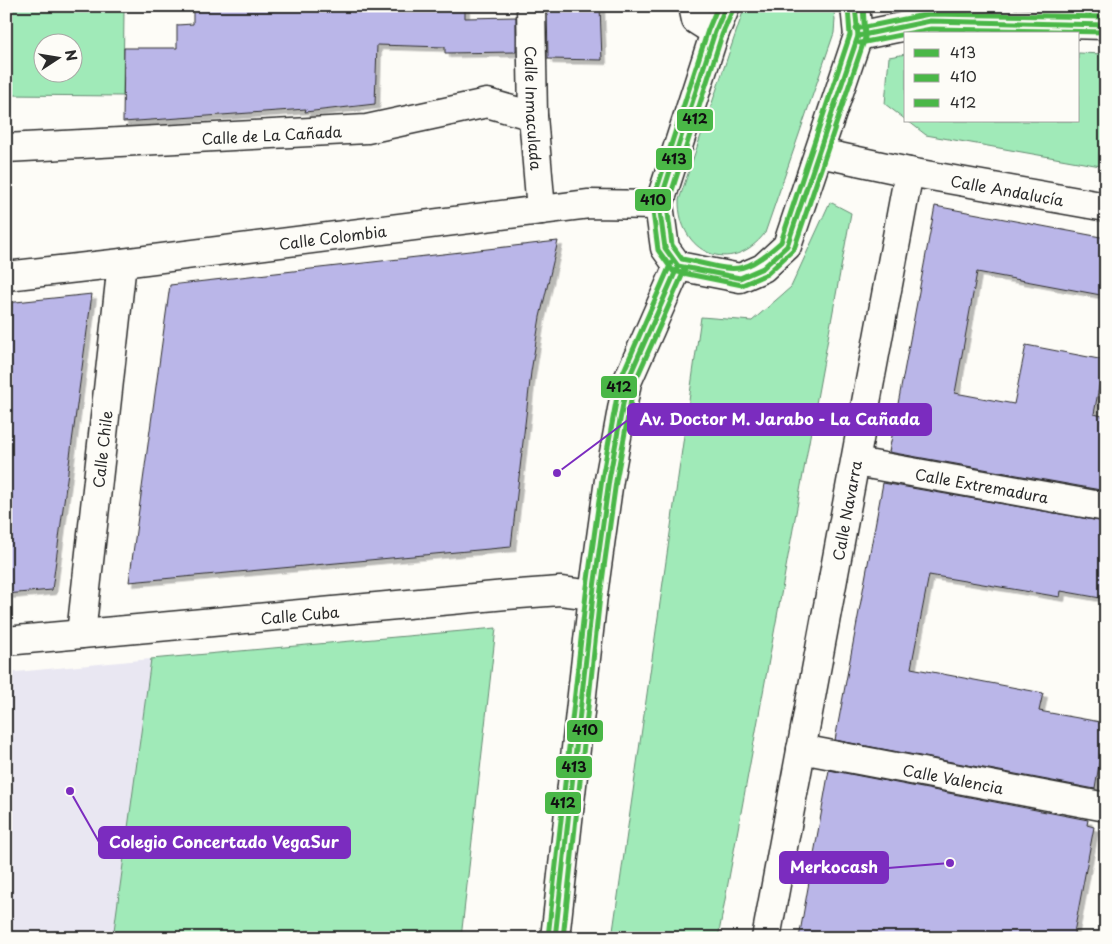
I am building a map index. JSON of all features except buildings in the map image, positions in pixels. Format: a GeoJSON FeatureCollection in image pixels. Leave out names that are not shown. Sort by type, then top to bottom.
{"type":"FeatureCollection","features":[{"type":"Feature","properties":{"kind":"street","name":"Calle Inmaculada"},"geometry":{"type":"LineString","coordinates":[[531,6],[533,116],[541,210]]}},
{"type":"Feature","properties":{"kind":"street"},"geometry":{"type":"LineString","coordinates":[[693,6],[696,20],[715,32]]}},
{"type":"Feature","properties":{"kind":"street"},"geometry":{"type":"LineString","coordinates":[[726,6],[715,32],[659,205],[665,248],[678,266],[740,278],[763,268],[787,246],[858,36],[855,6]]}},
{"type":"Feature","properties":{"kind":"street"},"geometry":{"type":"LineString","coordinates":[[858,36],[930,21],[1106,25]]}},
{"type":"Feature","properties":{"kind":"street","name":"Calle de La Cañada"},"geometry":{"type":"LineString","coordinates":[[6,148],[367,129],[487,103],[533,116]]}},
{"type":"Feature","properties":{"kind":"street"},"geometry":{"type":"LineString","coordinates":[[820,152],[909,172]]}},
{"type":"Feature","properties":{"kind":"street","name":"Calle Andalucía"},"geometry":{"type":"LineString","coordinates":[[909,172],[1106,207]]}},
{"type":"Feature","properties":{"kind":"street","name":"Calle Navarra"},"geometry":{"type":"LineString","coordinates":[[766,938],[909,172]]}},
{"type":"Feature","properties":{"kind":"street","name":"Calle Colombia"},"geometry":{"type":"LineString","coordinates":[[6,276],[589,204],[659,205]]}},
{"type":"Feature","properties":{"kind":"street","name":"Calle Chile"},"geometry":{"type":"LineString","coordinates":[[81,634],[122,263]]}},
{"type":"Feature","properties":{"kind":"street"},"geometry":{"type":"LineString","coordinates":[[555,938],[593,596],[609,480],[627,382],[678,266]]}},
{"type":"Feature","properties":{"kind":"street","name":"Calle Extremadura"},"geometry":{"type":"LineString","coordinates":[[856,462],[1106,508]]}},
{"type":"Feature","properties":{"kind":"street","name":"Calle Cuba"},"geometry":{"type":"LineString","coordinates":[[6,641],[506,595],[560,591],[593,596]]}},
{"type":"Feature","properties":{"kind":"street","name":"Calle Valencia"},"geometry":{"type":"LineString","coordinates":[[801,749],[1106,807]]}},
{"type":"Feature","properties":{"kind":"shaded area"},"geometry":{"type":"Polygon","coordinates":[[[151,659],[113,938],[6,938],[6,673],[151,659]]]}},
{"type":"Feature","properties":{"kind":"green space"},"geometry":{"type":"Polygon","coordinates":[[[6,6],[138,6],[124,10],[123,96],[6,95],[6,6]]]}},
{"type":"Feature","properties":{"kind":"green space"},"geometry":{"type":"Polygon","coordinates":[[[745,6],[833,6],[835,19],[834,33],[765,233],[752,246],[737,254],[723,256],[709,253],[697,245],[687,234],[681,218],[679,200],[745,6]]]}},
{"type":"Feature","properties":{"kind":"green space"},"geometry":{"type":"Polygon","coordinates":[[[1080,53],[1106,54],[1106,167],[926,135],[909,122],[1080,122],[1080,53]]]}},
{"type":"Feature","properties":{"kind":"green space"},"geometry":{"type":"Polygon","coordinates":[[[904,54],[904,118],[885,104],[889,57],[904,54]]]}},
{"type":"Feature","properties":{"kind":"green space"},"geometry":{"type":"Polygon","coordinates":[[[830,202],[851,213],[718,938],[612,938],[701,317],[752,321],[791,287],[830,202]]]}},
{"type":"Feature","properties":{"kind":"green space"},"geometry":{"type":"Polygon","coordinates":[[[496,628],[461,938],[113,938],[151,659],[496,628]]]}},
{"type":"Feature","properties":{"kind":"transit line","name":"410"},"geometry":{"type":"LineString","coordinates":[[718,6],[708,30],[652,204],[658,250],[673,271],[742,285],[767,274],[794,249],[865,38],[863,6]]}},
{"type":"Feature","properties":{"kind":"transit line","name":"413"},"geometry":{"type":"LineString","coordinates":[[726,6],[715,32],[659,205],[665,248],[678,266],[740,278],[763,268],[787,246],[858,36],[855,6]]}},
{"type":"Feature","properties":{"kind":"transit line","name":"412"},"geometry":{"type":"LineString","coordinates":[[733,9],[722,35],[667,206],[672,245],[682,259],[725,268],[745,267],[767,254],[781,242],[850,35],[848,7]]}},
{"type":"Feature","properties":{"kind":"transit line","name":"412"},"geometry":{"type":"LineString","coordinates":[[856,29],[929,14],[1106,17]]}},
{"type":"Feature","properties":{"kind":"transit line","name":"413"},"geometry":{"type":"LineString","coordinates":[[858,36],[930,21],[1106,25]]}},
{"type":"Feature","properties":{"kind":"transit line","name":"410"},"geometry":{"type":"LineString","coordinates":[[916,32],[931,29],[1106,32]]}},
{"type":"Feature","properties":{"kind":"transit line","name":"410"},"geometry":{"type":"LineString","coordinates":[[860,43],[904,34]]}},
{"type":"Feature","properties":{"kind":"transit line","name":"412"},"geometry":{"type":"LineString","coordinates":[[548,937],[586,594],[602,479],[620,380],[671,263]]}},
{"type":"Feature","properties":{"kind":"transit line","name":"413"},"geometry":{"type":"LineString","coordinates":[[555,938],[593,595],[609,480],[627,382],[678,266]]}},
{"type":"Feature","properties":{"kind":"transit line","name":"410"},"geometry":{"type":"LineString","coordinates":[[563,938],[600,596],[616,481],[634,384],[685,269]]}},
{"type":"Feature","properties":{"kind":"place","name":"Av. Doctor M. Jarabo - La Cañada"},"geometry":{"type":"Point","coordinates":[557,473]}},
{"type":"Feature","properties":{"kind":"place","name":"Colegio Concertado VegaSur"},"geometry":{"type":"Point","coordinates":[70,791]}},
{"type":"Feature","properties":{"kind":"place","name":"Merkocash"},"geometry":{"type":"Point","coordinates":[950,863]}}]}
